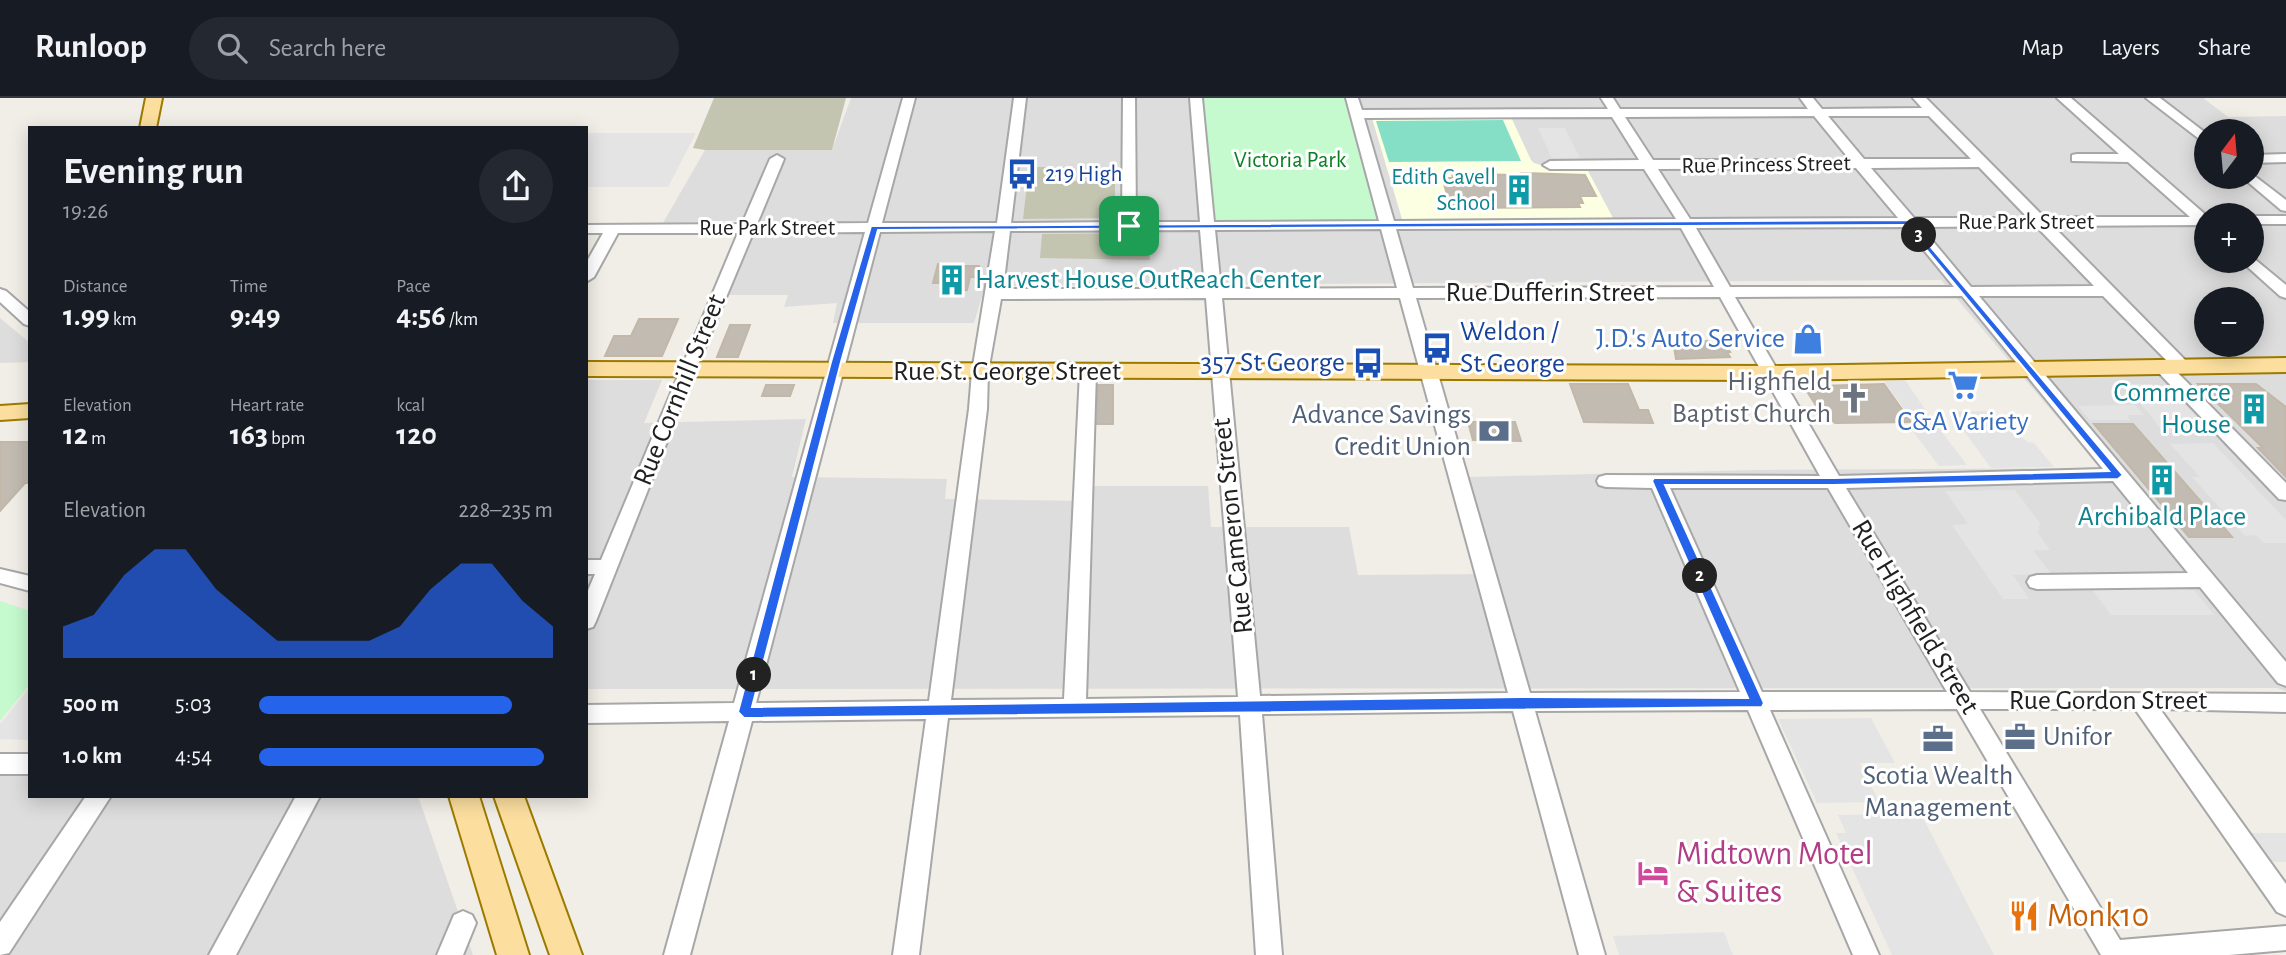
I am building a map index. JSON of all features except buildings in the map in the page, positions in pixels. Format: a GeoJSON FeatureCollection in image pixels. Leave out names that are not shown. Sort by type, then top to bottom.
{"type":"FeatureCollection","features":[{"type":"Feature","properties":{"kind":"main road"},"geometry":{"type":"LineString","coordinates":[[132,126],[138,98]]}},
{"type":"Feature","properties":{"kind":"main road"},"geometry":{"type":"LineString","coordinates":[[148,126],[154,98]]}},
{"type":"Feature","properties":{"kind":"main road","name":"Rue St. George Street"},"geometry":{"type":"LineString","coordinates":[[588,369],[1771,373],[2286,365]]}},
{"type":"Feature","properties":{"kind":"main road"},"geometry":{"type":"LineString","coordinates":[[0,416],[28,416]]}},
{"type":"Feature","properties":{"kind":"main road"},"geometry":{"type":"LineString","coordinates":[[465,798],[513,955]]}},
{"type":"Feature","properties":{"kind":"main road"},"geometry":{"type":"LineString","coordinates":[[515,803],[566,955]]}},
{"type":"Feature","properties":{"kind":"street"},"geometry":{"type":"LineString","coordinates":[[677,955],[909,98]]}},
{"type":"Feature","properties":{"kind":"street"},"geometry":{"type":"LineString","coordinates":[[906,955],[980,372],[995,294],[1020,98]]}},
{"type":"Feature","properties":{"kind":"street"},"geometry":{"type":"LineString","coordinates":[[1129,98],[1129,226]]}},
{"type":"Feature","properties":{"kind":"street","name":"Rue Cameron Street"},"geometry":{"type":"LineString","coordinates":[[1196,98],[1250,705],[1269,955]]}},
{"type":"Feature","properties":{"kind":"street"},"geometry":{"type":"LineString","coordinates":[[1352,98],[1591,955]]}},
{"type":"Feature","properties":{"kind":"street","name":"Rue Highfield Street"},"geometry":{"type":"LineString","coordinates":[[1607,98],[1686,224],[1834,482],[2114,954]]}},
{"type":"Feature","properties":{"kind":"street"},"geometry":{"type":"LineString","coordinates":[[1806,98],[2286,677]]}},
{"type":"Feature","properties":{"kind":"street"},"geometry":{"type":"LineString","coordinates":[[1919,98],[2105,291],[2286,494]]}},
{"type":"Feature","properties":{"kind":"street"},"geometry":{"type":"LineString","coordinates":[[2063,98],[2194,213]]}},
{"type":"Feature","properties":{"kind":"street"},"geometry":{"type":"LineString","coordinates":[[2152,98],[2194,131]]}},
{"type":"Feature","properties":{"kind":"street"},"geometry":{"type":"LineString","coordinates":[[1357,114],[1933,113]]}},
{"type":"Feature","properties":{"kind":"street"},"geometry":{"type":"LineString","coordinates":[[2077,158],[2130,158]]}},
{"type":"Feature","properties":{"kind":"street"},"geometry":{"type":"LineString","coordinates":[[2264,159],[2286,158]]}},
{"type":"Feature","properties":{"kind":"street","name":"Rue Cornhill Street"},"geometry":{"type":"LineString","coordinates":[[588,616],[687,370],[777,159]]}},
{"type":"Feature","properties":{"kind":"street","name":"Rue Princess Street"},"geometry":{"type":"LineString","coordinates":[[1550,165],[1982,163]]}},
{"type":"Feature","properties":{"kind":"street"},"geometry":{"type":"LineString","coordinates":[[2264,189],[2286,207]]}},
{"type":"Feature","properties":{"kind":"street"},"geometry":{"type":"LineString","coordinates":[[2264,220],[2286,220]]}},
{"type":"Feature","properties":{"kind":"street","name":"Rue Park Street"},"geometry":{"type":"LineString","coordinates":[[588,229],[2194,222]]}},
{"type":"Feature","properties":{"kind":"street"},"geometry":{"type":"LineString","coordinates":[[588,273],[613,229]]}},
{"type":"Feature","properties":{"kind":"street"},"geometry":{"type":"LineString","coordinates":[[2263,273],[2286,293]]}},
{"type":"Feature","properties":{"kind":"street","name":"Rue Dufferin Street"},"geometry":{"type":"LineString","coordinates":[[995,294],[2105,291]]}},
{"type":"Feature","properties":{"kind":"street"},"geometry":{"type":"LineString","coordinates":[[0,294],[28,319]]}},
{"type":"Feature","properties":{"kind":"street"},"geometry":{"type":"LineString","coordinates":[[1075,709],[1088,372]]}},
{"type":"Feature","properties":{"kind":"street"},"geometry":{"type":"LineString","coordinates":[[1606,481],[1834,482],[2118,475]]}},
{"type":"Feature","properties":{"kind":"street"},"geometry":{"type":"LineString","coordinates":[[1658,481],[1866,955]]}},
{"type":"Feature","properties":{"kind":"street"},"geometry":{"type":"LineString","coordinates":[[588,567],[608,567]]}},
{"type":"Feature","properties":{"kind":"street"},"geometry":{"type":"LineString","coordinates":[[0,576],[28,583]]}},
{"type":"Feature","properties":{"kind":"street"},"geometry":{"type":"LineString","coordinates":[[2038,582],[2205,580]]}},
{"type":"Feature","properties":{"kind":"street"},"geometry":{"type":"LineString","coordinates":[[2141,700],[2286,905]]}},
{"type":"Feature","properties":{"kind":"street","name":"Rue Gordon Street"},"geometry":{"type":"LineString","coordinates":[[588,715],[1522,702],[2141,700],[2286,703]]}},
{"type":"Feature","properties":{"kind":"street"},"geometry":{"type":"LineString","coordinates":[[0,764],[28,764]]}},
{"type":"Feature","properties":{"kind":"street"},"geometry":{"type":"LineString","coordinates":[[0,944],[98,798]]}},
{"type":"Feature","properties":{"kind":"street"},"geometry":{"type":"LineString","coordinates":[[222,955],[307,798]]}},
{"type":"Feature","properties":{"kind":"street"},"geometry":{"type":"LineString","coordinates":[[448,798],[477,839]]}},
{"type":"Feature","properties":{"kind":"street"},"geometry":{"type":"LineString","coordinates":[[450,955],[463,923]]}},
{"type":"Feature","properties":{"kind":"street"},"geometry":{"type":"LineString","coordinates":[[2114,954],[2286,938]]}},
{"type":"Feature","properties":{"kind":"shaded area"},"geometry":{"type":"Polygon","coordinates":[[[714,98],[846,98],[832,150],[693,148],[714,98]]]}},
{"type":"Feature","properties":{"kind":"shaded area"},"geometry":{"type":"Polygon","coordinates":[[[851,98],[2203,98],[2228,117],[2286,116],[2286,691],[2277,688],[588,689],[588,380],[662,380],[644,423],[806,419],[792,477],[947,479],[945,499],[1087,501],[1088,486],[1208,486],[1211,527],[1349,527],[1358,575],[1495,574],[1469,477],[1756,470],[2100,468],[1941,280],[985,286],[974,323],[833,323],[837,303],[784,307],[788,295],[726,295],[759,220],[663,223],[705,150],[832,150],[851,98]]]}},
{"type":"Feature","properties":{"kind":"shaded area"},"geometry":{"type":"Polygon","coordinates":[[[1511,117],[1534,163],[1554,169],[1587,169],[1613,218],[1402,219],[1372,118],[1511,117]]]}},
{"type":"Feature","properties":{"kind":"shaded area"},"geometry":{"type":"Polygon","coordinates":[[[1538,128],[1565,128],[1580,158],[1552,158],[1538,128]]]}},
{"type":"Feature","properties":{"kind":"shaded area"},"geometry":{"type":"Polygon","coordinates":[[[588,133],[696,133],[668,187],[588,187],[588,133]]]}},
{"type":"Feature","properties":{"kind":"shaded area"},"geometry":{"type":"Polygon","coordinates":[[[1029,167],[1074,167],[1074,181],[1115,181],[1115,218],[1023,219],[1029,167]]]}},
{"type":"Feature","properties":{"kind":"shaded area"},"geometry":{"type":"Polygon","coordinates":[[[1147,233],[1150,260],[1040,258],[1042,234],[1147,233]]]}},
{"type":"Feature","properties":{"kind":"shaded area"},"geometry":{"type":"Polygon","coordinates":[[[0,318],[28,341],[28,362],[0,363],[0,318]]]}},
{"type":"Feature","properties":{"kind":"shaded area"},"geometry":{"type":"Polygon","coordinates":[[[1905,380],[1967,465],[1939,466],[1908,425],[1915,424],[1884,381],[1905,380]]]}},
{"type":"Feature","properties":{"kind":"shaded area"},"geometry":{"type":"Polygon","coordinates":[[[2123,384],[2151,384],[2171,396],[2177,396],[2212,433],[2163,433],[2123,384]]]}},
{"type":"Feature","properties":{"kind":"shaded area"},"geometry":{"type":"Polygon","coordinates":[[[2135,405],[2144,415],[2127,415],[2130,420],[2090,420],[2078,406],[2135,405]]]}},
{"type":"Feature","properties":{"kind":"shaded area"},"geometry":{"type":"Polygon","coordinates":[[[1986,411],[1998,425],[2034,443],[2054,467],[1991,468],[1950,412],[1986,411]]]}},
{"type":"Feature","properties":{"kind":"shaded area"},"geometry":{"type":"Polygon","coordinates":[[[2213,443],[2286,520],[2286,543],[2263,543],[2256,535],[2245,536],[2192,477],[2200,477],[2170,444],[2213,443]]]}},
{"type":"Feature","properties":{"kind":"shaded area"},"geometry":{"type":"Polygon","coordinates":[[[2015,490],[2040,523],[2038,533],[2050,550],[2033,550],[2051,574],[2013,575],[2029,599],[2003,599],[1952,525],[1968,524],[1945,491],[2015,490]]]}},
{"type":"Feature","properties":{"kind":"shaded area"},"geometry":{"type":"Polygon","coordinates":[[[2092,589],[2194,590],[2214,615],[2111,615],[2092,589]]]}},
{"type":"Feature","properties":{"kind":"shaded area"},"geometry":{"type":"Polygon","coordinates":[[[28,689],[28,740],[0,739],[0,724],[28,689]]]}},
{"type":"Feature","properties":{"kind":"shaded area"},"geometry":{"type":"Polygon","coordinates":[[[1871,718],[1895,763],[1860,763],[1879,802],[1817,803],[1778,719],[1871,718]]]}},
{"type":"Feature","properties":{"kind":"shaded area"},"geometry":{"type":"Polygon","coordinates":[[[0,772],[28,772],[28,798],[419,798],[473,955],[0,955],[0,772]]]}},
{"type":"Feature","properties":{"kind":"shaded area"},"geometry":{"type":"Polygon","coordinates":[[[1921,814],[1994,955],[1892,955],[1836,833],[1846,833],[1838,815],[1921,814]]]}},
{"type":"Feature","properties":{"kind":"shaded area"},"geometry":{"type":"Polygon","coordinates":[[[2250,833],[2286,833],[2286,862],[2270,862],[2250,833]]]}},
{"type":"Feature","properties":{"kind":"shaded area"},"geometry":{"type":"Polygon","coordinates":[[[1724,932],[1733,955],[1619,955],[1613,936],[1724,932]]]}},
{"type":"Feature","properties":{"kind":"green space","name":"Victoria Park"},"geometry":{"type":"Polygon","coordinates":[[[1203,98],[1344,98],[1377,221],[1215,222],[1203,98]]]}},
{"type":"Feature","properties":{"kind":"green space"},"geometry":{"type":"Polygon","coordinates":[[[1503,120],[1521,161],[1389,162],[1376,121],[1503,120]]]}},
{"type":"Feature","properties":{"kind":"green space"},"geometry":{"type":"Polygon","coordinates":[[[0,601],[28,610],[28,686],[0,721],[0,601]]]}},
{"type":"Feature","properties":{"kind":"place","name":"219 High"},"geometry":{"type":"Point","coordinates":[1022,174]}},
{"type":"Feature","properties":{"kind":"place","name":"Edith Cavell School"},"geometry":{"type":"Point","coordinates":[1519,190]}},
{"type":"Feature","properties":{"kind":"place","name":"Harvest House OutReach Center"},"geometry":{"type":"Point","coordinates":[952,280]}},
{"type":"Feature","properties":{"kind":"place","name":"J.D.'s Auto Service"},"geometry":{"type":"Point","coordinates":[1808,339]}},
{"type":"Feature","properties":{"kind":"place","name":"Weldon / St George"},"geometry":{"type":"Point","coordinates":[1437,348]}},
{"type":"Feature","properties":{"kind":"place","name":"357 St George"},"geometry":{"type":"Point","coordinates":[1368,363]}},
{"type":"Feature","properties":{"kind":"place","name":"C&A Variety"},"geometry":{"type":"Point","coordinates":[1963,385]}},
{"type":"Feature","properties":{"kind":"place","name":"Highfield Baptist Church"},"geometry":{"type":"Point","coordinates":[1854,398]}},
{"type":"Feature","properties":{"kind":"place","name":"Commerce House"},"geometry":{"type":"Point","coordinates":[2254,409]}},
{"type":"Feature","properties":{"kind":"place","name":"Advance Savings Credit Union"},"geometry":{"type":"Point","coordinates":[1494,431]}},
{"type":"Feature","properties":{"kind":"place","name":"Archibald Place"},"geometry":{"type":"Point","coordinates":[2162,480]}},
{"type":"Feature","properties":{"kind":"place","name":"Unifor"},"geometry":{"type":"Point","coordinates":[2020,737]}},
{"type":"Feature","properties":{"kind":"place","name":"Scotia Wealth Management"},"geometry":{"type":"Point","coordinates":[1938,739]}},
{"type":"Feature","properties":{"kind":"place","name":"Midtown Motel & Suites"},"geometry":{"type":"Point","coordinates":[1653,873]}},
{"type":"Feature","properties":{"kind":"place","name":"Monk10"},"geometry":{"type":"Point","coordinates":[2024,916]}},
{"type":"Feature","properties":{"kind":"route"},"geometry":{"type":"LineString","coordinates":[[1908,223],[2118,475],[1834,482],[1658,481],[1757,703],[1522,702],[744,712],[874,228],[1129,226],[1908,223]]}}]}
